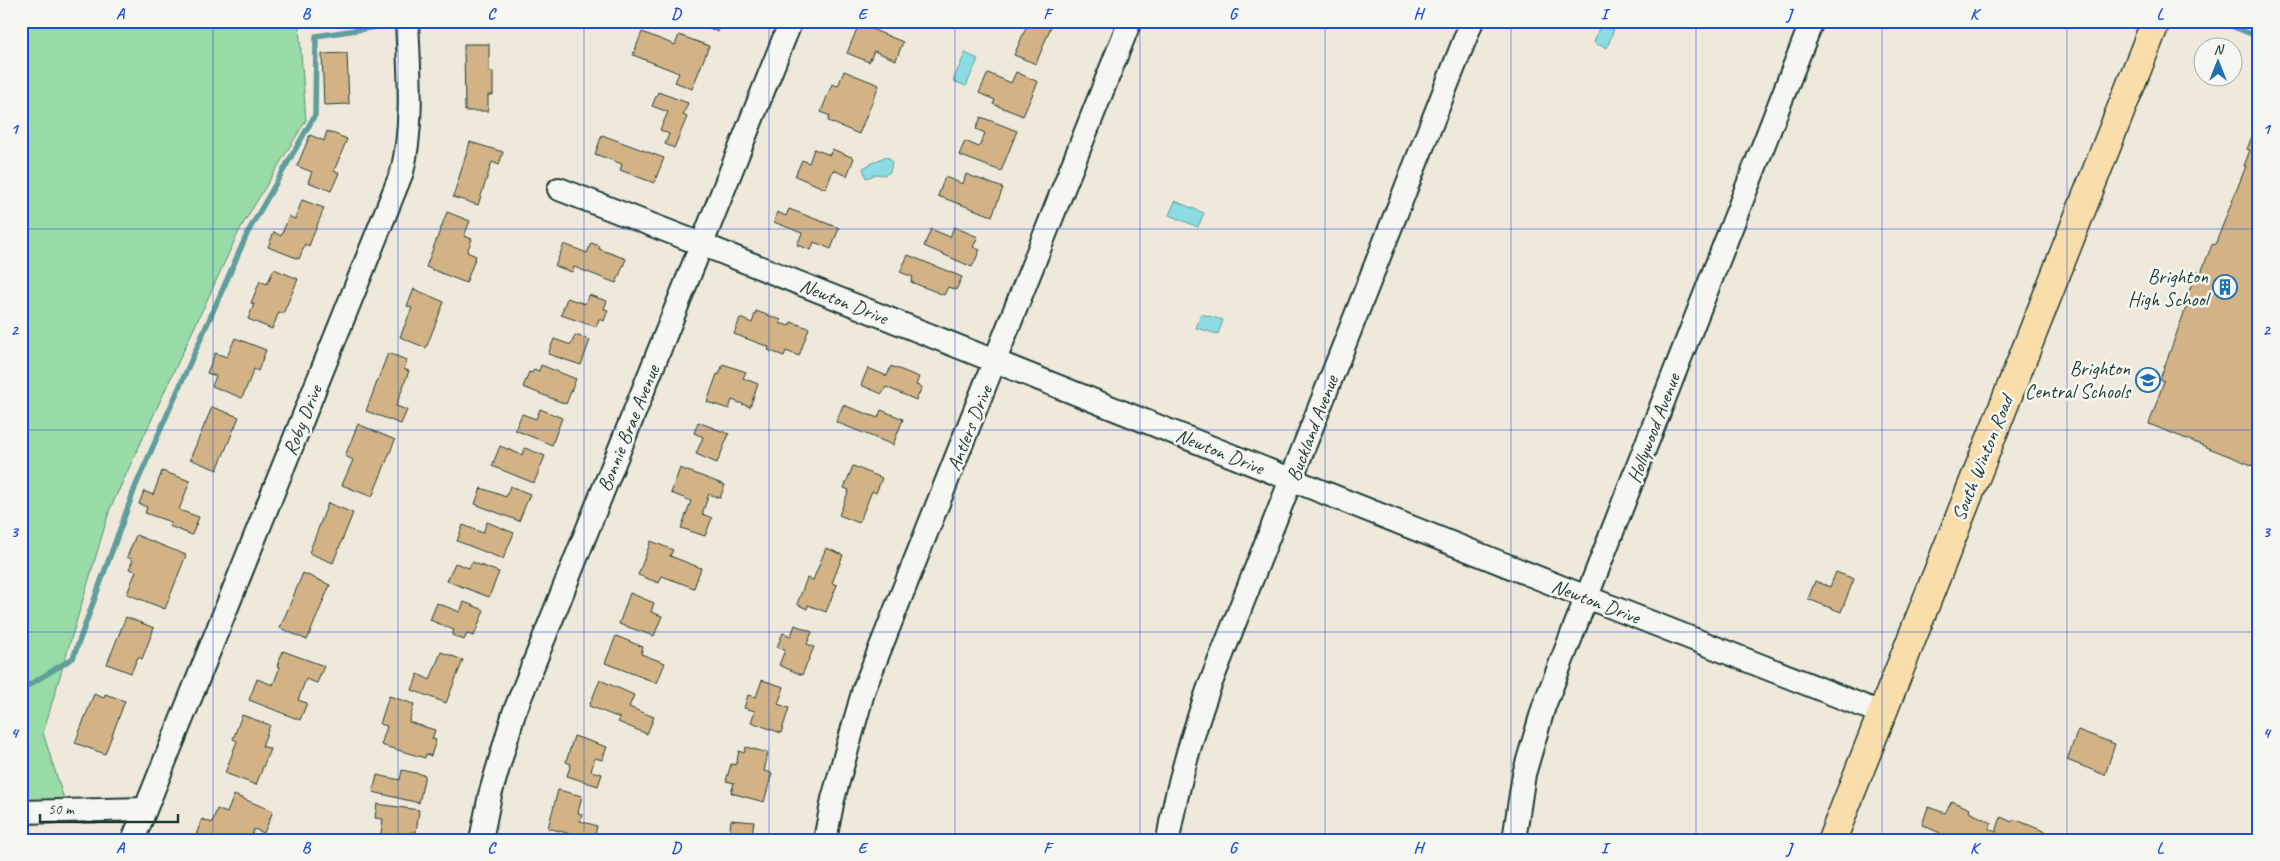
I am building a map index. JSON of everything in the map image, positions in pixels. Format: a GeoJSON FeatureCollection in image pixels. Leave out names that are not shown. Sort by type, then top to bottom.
{"type":"FeatureCollection","features":[{"type":"Feature","properties":{"kind":"main road","name":"South Winton Road"},"geometry":{"type":"LineString","coordinates":[[1832,840],[2156,21]]}},
{"type":"Feature","properties":{"kind":"street","name":"Roby Drive"},"geometry":{"type":"LineString","coordinates":[[133,840],[402,172],[408,141],[407,21]]}},
{"type":"Feature","properties":{"kind":"street","name":"Bonnie Brae Avenue"},"geometry":{"type":"LineString","coordinates":[[480,840],[490,794],[514,713],[791,21]]}},
{"type":"Feature","properties":{"kind":"street","name":"Antlers Drive"},"geometry":{"type":"LineString","coordinates":[[825,840],[833,799],[864,689],[996,362],[1130,21]]}},
{"type":"Feature","properties":{"kind":"street","name":"Buckland Avenue"},"geometry":{"type":"LineString","coordinates":[[1168,840],[1176,798],[1197,720],[1472,21]]}},
{"type":"Feature","properties":{"kind":"street","name":"Hollywood Avenue"},"geometry":{"type":"LineString","coordinates":[[1514,840],[1519,798],[1532,744],[1544,706],[1812,21]]}},
{"type":"Feature","properties":{"kind":"street","name":"Newton Drive"},"geometry":{"type":"LineString","coordinates":[[559,189],[1881,713]]}},
{"type":"Feature","properties":{"kind":"street"},"geometry":{"type":"LineString","coordinates":[[21,812],[145,808]]}},
{"type":"Feature","properties":{"kind":"green space"},"geometry":{"type":"Polygon","coordinates":[[[21,21],[242,21],[299,26],[306,120],[240,229],[110,509],[43,733],[64,799],[21,801],[21,21]]]}},
{"type":"Feature","properties":{"kind":"water"},"geometry":{"type":"Polygon","coordinates":[[[1601,21],[1617,21],[1607,48],[1594,43],[1601,21]]]}},
{"type":"Feature","properties":{"kind":"water"},"geometry":{"type":"Polygon","coordinates":[[[965,53],[978,59],[966,86],[953,81],[965,53]]]}},
{"type":"Feature","properties":{"kind":"water"},"geometry":{"type":"Polygon","coordinates":[[[884,157],[889,158],[892,162],[890,172],[885,175],[877,174],[866,178],[863,168],[884,157]]]}},
{"type":"Feature","properties":{"kind":"water"},"geometry":{"type":"Polygon","coordinates":[[[1175,201],[1204,213],[1198,227],[1169,215],[1175,201]]]}},
{"type":"Feature","properties":{"kind":"water"},"geometry":{"type":"Polygon","coordinates":[[[1201,314],[1223,320],[1218,334],[1196,328],[1201,314]]]}},
{"type":"Feature","properties":{"kind":"building"},"geometry":{"type":"Polygon","coordinates":[[[692,21],[722,21],[718,32],[692,21]]]}},
{"type":"Feature","properties":{"kind":"building"},"geometry":{"type":"Polygon","coordinates":[[[1029,21],[1053,21],[1036,64],[1014,55],[1029,21]]]}},
{"type":"Feature","properties":{"kind":"building"},"geometry":{"type":"Polygon","coordinates":[[[859,24],[903,42],[896,60],[874,51],[869,62],[847,53],[859,24]]]}},
{"type":"Feature","properties":{"kind":"building"},"geometry":{"type":"Polygon","coordinates":[[[642,32],[675,45],[679,35],[709,46],[692,89],[675,82],[679,73],[633,55],[642,32]]]}},
{"type":"Feature","properties":{"kind":"building"},"geometry":{"type":"Polygon","coordinates":[[[464,44],[489,44],[489,72],[493,72],[493,95],[488,95],[488,111],[465,111],[464,44]]]}},
{"type":"Feature","properties":{"kind":"building"},"geometry":{"type":"Polygon","coordinates":[[[347,53],[349,104],[324,105],[322,54],[347,53]]]}},
{"type":"Feature","properties":{"kind":"building"},"geometry":{"type":"Polygon","coordinates":[[[844,71],[879,85],[859,134],[828,121],[830,116],[821,112],[832,84],[838,86],[844,71]]]}},
{"type":"Feature","properties":{"kind":"building"},"geometry":{"type":"Polygon","coordinates":[[[1016,72],[1038,82],[1023,116],[993,104],[995,100],[979,93],[988,73],[1011,83],[1016,72]]]}},
{"type":"Feature","properties":{"kind":"building"},"geometry":{"type":"Polygon","coordinates":[[[658,92],[688,103],[683,115],[687,117],[674,148],[665,144],[669,134],[660,130],[668,112],[652,106],[658,92]]]}},
{"type":"Feature","properties":{"kind":"building"},"geometry":{"type":"Polygon","coordinates":[[[981,117],[1017,131],[1001,171],[959,155],[965,141],[979,147],[985,133],[976,129],[981,117]]]}},
{"type":"Feature","properties":{"kind":"building","name":"Brighton High School"},"geometry":{"type":"Polygon","coordinates":[[[2257,124],[2259,125],[2259,468],[2149,424],[2164,381],[2160,379],[2188,302],[2185,301],[2197,271],[2201,273],[2212,244],[2215,245],[2246,166],[2244,166],[2250,150],[2247,149],[2257,124]]]}},
{"type":"Feature","properties":{"kind":"building"},"geometry":{"type":"Polygon","coordinates":[[[327,131],[347,139],[334,171],[339,173],[331,191],[308,182],[312,172],[297,166],[310,135],[324,141],[327,131]]]}},
{"type":"Feature","properties":{"kind":"building"},"geometry":{"type":"Polygon","coordinates":[[[602,135],[664,158],[654,183],[620,170],[622,164],[595,154],[602,135]]]}},
{"type":"Feature","properties":{"kind":"building"},"geometry":{"type":"Polygon","coordinates":[[[470,142],[503,152],[499,165],[492,162],[478,205],[453,197],[470,142]]]}},
{"type":"Feature","properties":{"kind":"building"},"geometry":{"type":"Polygon","coordinates":[[[814,149],[830,155],[832,149],[854,158],[847,176],[833,170],[826,189],[795,176],[802,160],[809,163],[814,149]]]}},
{"type":"Feature","properties":{"kind":"building"},"geometry":{"type":"Polygon","coordinates":[[[966,174],[1003,188],[992,216],[938,196],[945,177],[963,184],[966,174]]]}},
{"type":"Feature","properties":{"kind":"building"},"geometry":{"type":"Polygon","coordinates":[[[302,200],[324,208],[309,246],[305,244],[299,259],[268,247],[274,232],[281,236],[289,216],[295,219],[302,200]]]}},
{"type":"Feature","properties":{"kind":"building"},"geometry":{"type":"Polygon","coordinates":[[[789,209],[839,228],[831,249],[814,242],[811,250],[797,245],[802,233],[774,222],[777,212],[786,216],[789,209]]]}},
{"type":"Feature","properties":{"kind":"building"},"geometry":{"type":"Polygon","coordinates":[[[447,212],[470,221],[464,236],[472,239],[467,252],[476,256],[466,283],[426,267],[447,212]]]}},
{"type":"Feature","properties":{"kind":"building"},"geometry":{"type":"Polygon","coordinates":[[[954,227],[978,237],[973,247],[980,250],[972,267],[924,246],[931,229],[950,237],[954,227]]]}},
{"type":"Feature","properties":{"kind":"building"},"geometry":{"type":"Polygon","coordinates":[[[591,243],[600,246],[599,249],[626,259],[616,283],[574,267],[572,272],[555,266],[564,244],[587,253],[591,243]]]}},
{"type":"Feature","properties":{"kind":"building"},"geometry":{"type":"Polygon","coordinates":[[[908,255],[962,277],[956,290],[948,287],[944,295],[911,282],[913,277],[900,272],[908,255]]]}},
{"type":"Feature","properties":{"kind":"building"},"geometry":{"type":"Polygon","coordinates":[[[274,269],[298,279],[283,314],[279,312],[272,329],[248,319],[254,304],[251,303],[260,281],[267,284],[274,269]]]}},
{"type":"Feature","properties":{"kind":"building"},"geometry":{"type":"Polygon","coordinates":[[[414,289],[444,302],[426,348],[400,337],[412,308],[407,306],[414,289]]]}},
{"type":"Feature","properties":{"kind":"building"},"geometry":{"type":"Polygon","coordinates":[[[589,295],[607,301],[604,309],[608,310],[604,321],[599,319],[596,327],[561,315],[567,298],[585,304],[589,295]]]}},
{"type":"Feature","properties":{"kind":"building"},"geometry":{"type":"Polygon","coordinates":[[[756,311],[781,320],[780,323],[789,326],[791,322],[809,328],[799,356],[786,351],[784,356],[768,350],[769,347],[734,334],[740,318],[752,323],[756,311]]]}},
{"type":"Feature","properties":{"kind":"building"},"geometry":{"type":"Polygon","coordinates":[[[575,335],[590,340],[581,365],[548,354],[554,339],[571,345],[575,335]]]}},
{"type":"Feature","properties":{"kind":"building"},"geometry":{"type":"Polygon","coordinates":[[[235,338],[266,350],[258,371],[254,369],[242,398],[212,386],[216,376],[207,373],[215,353],[227,357],[235,338]]]}},
{"type":"Feature","properties":{"kind":"building"},"geometry":{"type":"Polygon","coordinates":[[[388,353],[407,360],[404,369],[409,371],[396,406],[407,410],[401,424],[366,411],[388,353]]]}},
{"type":"Feature","properties":{"kind":"building"},"geometry":{"type":"Polygon","coordinates":[[[723,364],[746,372],[743,378],[758,384],[750,407],[732,400],[729,409],[707,402],[717,374],[719,375],[723,364]]]}},
{"type":"Feature","properties":{"kind":"building"},"geometry":{"type":"Polygon","coordinates":[[[541,365],[576,379],[566,404],[523,387],[529,372],[532,373],[534,369],[539,371],[541,365]]]}},
{"type":"Feature","properties":{"kind":"building"},"geometry":{"type":"Polygon","coordinates":[[[891,366],[919,377],[916,385],[922,387],[916,400],[886,387],[882,394],[861,385],[868,368],[887,376],[891,366]]]}},
{"type":"Feature","properties":{"kind":"building"},"geometry":{"type":"Polygon","coordinates":[[[843,405],[878,418],[881,410],[903,419],[893,445],[836,422],[843,405]]]}},
{"type":"Feature","properties":{"kind":"building"},"geometry":{"type":"Polygon","coordinates":[[[212,407],[239,417],[217,470],[190,459],[212,407]]]}},
{"type":"Feature","properties":{"kind":"building"},"geometry":{"type":"Polygon","coordinates":[[[540,409],[562,418],[552,445],[515,430],[522,414],[536,419],[540,409]]]}},
{"type":"Feature","properties":{"kind":"building"},"geometry":{"type":"Polygon","coordinates":[[[698,422],[729,434],[717,463],[696,454],[703,437],[694,433],[698,422]]]}},
{"type":"Feature","properties":{"kind":"building"},"geometry":{"type":"Polygon","coordinates":[[[358,424],[395,440],[372,497],[342,485],[353,460],[345,456],[358,424]]]}},
{"type":"Feature","properties":{"kind":"building"},"geometry":{"type":"Polygon","coordinates":[[[500,446],[522,455],[525,448],[545,456],[534,483],[492,466],[500,446]]]}},
{"type":"Feature","properties":{"kind":"building"},"geometry":{"type":"Polygon","coordinates":[[[853,466],[882,478],[876,493],[872,491],[859,523],[839,515],[849,490],[844,488],[853,466]]]}},
{"type":"Feature","properties":{"kind":"building"},"geometry":{"type":"Polygon","coordinates":[[[680,468],[725,485],[720,498],[709,494],[702,514],[712,518],[705,536],[681,528],[691,501],[671,493],[680,468]]]}},
{"type":"Feature","properties":{"kind":"building"},"geometry":{"type":"Polygon","coordinates":[[[162,471],[190,481],[179,510],[199,517],[192,535],[169,526],[171,522],[145,513],[147,507],[139,504],[144,491],[153,495],[162,471]]]}},
{"type":"Feature","properties":{"kind":"building"},"geometry":{"type":"Polygon","coordinates":[[[510,486],[530,494],[519,521],[475,504],[481,488],[506,497],[510,486]]]}},
{"type":"Feature","properties":{"kind":"building"},"geometry":{"type":"Polygon","coordinates":[[[328,503],[353,513],[333,563],[309,553],[328,503]]]}},
{"type":"Feature","properties":{"kind":"building"},"geometry":{"type":"Polygon","coordinates":[[[487,522],[514,533],[503,559],[457,541],[463,525],[483,533],[487,522]]]}},
{"type":"Feature","properties":{"kind":"building"},"geometry":{"type":"Polygon","coordinates":[[[136,535],[186,555],[165,609],[127,594],[136,571],[129,569],[133,560],[127,557],[136,535]]]}},
{"type":"Feature","properties":{"kind":"building"},"geometry":{"type":"Polygon","coordinates":[[[651,541],[673,550],[670,556],[701,568],[694,588],[662,576],[659,583],[638,575],[651,541]]]}},
{"type":"Feature","properties":{"kind":"building"},"geometry":{"type":"Polygon","coordinates":[[[826,548],[843,555],[832,583],[837,585],[826,612],[808,605],[807,609],[797,604],[807,578],[813,580],[826,548]]]}},
{"type":"Feature","properties":{"kind":"building"},"geometry":{"type":"Polygon","coordinates":[[[472,562],[499,572],[489,597],[447,581],[455,563],[469,568],[472,562]]]}},
{"type":"Feature","properties":{"kind":"building"},"geometry":{"type":"Polygon","coordinates":[[[1836,572],[1854,579],[1841,612],[1808,599],[1815,581],[1830,587],[1836,572]]]}},
{"type":"Feature","properties":{"kind":"building"},"geometry":{"type":"Polygon","coordinates":[[[303,573],[330,585],[307,640],[280,628],[303,573]]]}},
{"type":"Feature","properties":{"kind":"building"},"geometry":{"type":"Polygon","coordinates":[[[630,593],[654,603],[651,612],[662,616],[654,636],[619,624],[630,593]]]}},
{"type":"Feature","properties":{"kind":"building"},"geometry":{"type":"Polygon","coordinates":[[[464,602],[484,610],[474,636],[467,634],[464,640],[452,635],[454,630],[430,620],[437,603],[460,612],[464,602]]]}},
{"type":"Feature","properties":{"kind":"building"},"geometry":{"type":"Polygon","coordinates":[[[126,617],[154,628],[142,659],[138,657],[131,673],[107,664],[126,617]]]}},
{"type":"Feature","properties":{"kind":"building"},"geometry":{"type":"Polygon","coordinates":[[[795,625],[812,632],[807,644],[814,647],[802,675],[779,665],[785,650],[777,647],[783,633],[791,636],[795,625]]]}},
{"type":"Feature","properties":{"kind":"building"},"geometry":{"type":"Polygon","coordinates":[[[616,636],[643,647],[641,654],[665,663],[657,683],[605,663],[616,636]]]}},
{"type":"Feature","properties":{"kind":"building"},"geometry":{"type":"Polygon","coordinates":[[[283,651],[324,666],[317,683],[306,679],[298,700],[307,703],[300,720],[249,700],[257,679],[273,685],[280,667],[277,666],[283,651]]]}},
{"type":"Feature","properties":{"kind":"building"},"geometry":{"type":"Polygon","coordinates":[[[441,652],[463,660],[446,703],[412,690],[418,674],[430,680],[441,652]]]}},
{"type":"Feature","properties":{"kind":"building"},"geometry":{"type":"Polygon","coordinates":[[[600,680],[634,695],[629,707],[654,717],[647,734],[618,722],[620,718],[589,706],[600,680]]]}},
{"type":"Feature","properties":{"kind":"building"},"geometry":{"type":"Polygon","coordinates":[[[762,680],[784,687],[778,704],[789,708],[781,733],[751,722],[755,711],[744,708],[748,695],[756,697],[762,680]]]}},
{"type":"Feature","properties":{"kind":"building"},"geometry":{"type":"Polygon","coordinates":[[[94,694],[104,698],[105,694],[125,701],[105,754],[75,743],[94,694]]]}},
{"type":"Feature","properties":{"kind":"building"},"geometry":{"type":"Polygon","coordinates":[[[389,696],[414,704],[409,722],[435,730],[432,739],[436,740],[431,756],[426,754],[425,758],[381,745],[387,726],[380,724],[389,696]]]}},
{"type":"Feature","properties":{"kind":"building"},"geometry":{"type":"Polygon","coordinates":[[[242,715],[270,725],[262,746],[270,749],[256,785],[225,773],[237,741],[233,739],[242,715]]]}},
{"type":"Feature","properties":{"kind":"building"},"geometry":{"type":"Polygon","coordinates":[[[2078,730],[2115,744],[2105,775],[2067,760],[2078,730]]]}},
{"type":"Feature","properties":{"kind":"building"},"geometry":{"type":"Polygon","coordinates":[[[574,736],[607,747],[602,760],[595,758],[591,771],[602,774],[598,786],[567,776],[571,764],[566,762],[574,736]]]}},
{"type":"Feature","properties":{"kind":"building"},"geometry":{"type":"Polygon","coordinates":[[[746,747],[768,753],[764,771],[772,773],[764,802],[731,793],[734,783],[726,781],[731,764],[736,765],[739,751],[744,753],[746,747]]]}},
{"type":"Feature","properties":{"kind":"building"},"geometry":{"type":"Polygon","coordinates":[[[402,770],[425,775],[419,803],[373,792],[377,775],[400,780],[402,770]]]}},
{"type":"Feature","properties":{"kind":"building"},"geometry":{"type":"Polygon","coordinates":[[[558,790],[582,796],[578,813],[582,814],[580,821],[597,826],[594,840],[548,828],[558,790]]]}},
{"type":"Feature","properties":{"kind":"building"},"geometry":{"type":"Polygon","coordinates":[[[234,795],[273,811],[264,833],[254,829],[250,840],[205,840],[196,835],[202,819],[212,823],[217,809],[227,813],[234,795]]]}},
{"type":"Feature","properties":{"kind":"building"},"geometry":{"type":"Polygon","coordinates":[[[1952,801],[1970,809],[1969,812],[1992,823],[1989,829],[1996,832],[2001,817],[2012,822],[2014,819],[2066,840],[1956,840],[1922,825],[1928,807],[1945,813],[1952,801]]]}},
{"type":"Feature","properties":{"kind":"building"},"geometry":{"type":"Polygon","coordinates":[[[377,804],[419,810],[416,833],[410,832],[409,840],[380,840],[383,819],[375,818],[377,804]]]}},
{"type":"Feature","properties":{"kind":"building"},"geometry":{"type":"Polygon","coordinates":[[[731,820],[754,822],[751,840],[718,840],[718,836],[729,837],[731,820]]]}},
{"type":"Feature","properties":{"kind":"waterway"},"geometry":{"type":"LineString","coordinates":[[2219,21],[2259,37]]}},
{"type":"Feature","properties":{"kind":"waterway"},"geometry":{"type":"LineString","coordinates":[[21,690],[73,658],[136,485],[248,232],[315,115],[316,36],[376,27]]}},
{"type":"Feature","properties":{"kind":"place","name":"Brighton High School"},"geometry":{"type":"Point","coordinates":[2225,287]}},
{"type":"Feature","properties":{"kind":"place","name":"Brighton Central Schools"},"geometry":{"type":"Point","coordinates":[2148,380]}}]}
